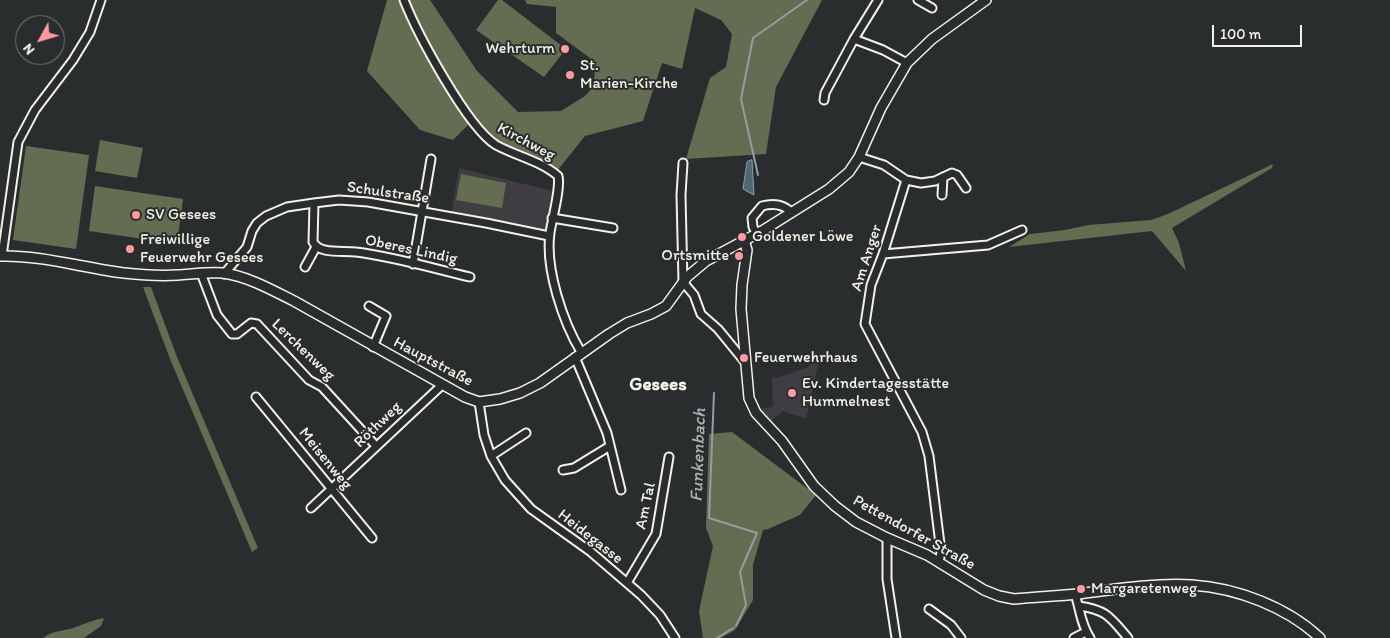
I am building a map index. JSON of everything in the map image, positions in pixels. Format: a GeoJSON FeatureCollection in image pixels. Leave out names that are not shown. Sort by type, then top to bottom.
{"type":"FeatureCollection","features":[{"type":"Feature","properties":{"kind":"street"},"geometry":{"type":"LineString","coordinates":[[1,256],[18,142],[35,110],[73,60],[90,32],[101,0]]}},
{"type":"Feature","properties":{"kind":"street","name":"Kirchweg"},"geometry":{"type":"LineString","coordinates":[[404,0],[448,83],[478,128],[496,144],[550,170],[558,176],[549,236],[550,257],[561,307],[598,410],[622,490]]}},
{"type":"Feature","properties":{"kind":"street"},"geometry":{"type":"LineString","coordinates":[[824,100],[825,92],[878,0]]}},
{"type":"Feature","properties":{"kind":"street"},"geometry":{"type":"LineString","coordinates":[[918,0],[932,8]]}},
{"type":"Feature","properties":{"kind":"street","name":"Hauptstraße"},"geometry":{"type":"LineString","coordinates":[[1,256],[41,259],[124,273],[154,275],[201,273],[224,274],[240,278],[272,290],[465,397],[480,402],[500,399],[540,384],[578,355],[627,323],[660,310],[671,300],[682,282],[706,261],[756,234],[840,181],[859,157],[881,108],[907,63],[932,39],[986,0]]}},
{"type":"Feature","properties":{"kind":"street"},"geometry":{"type":"LineString","coordinates":[[854,39],[883,50],[907,63]]}},
{"type":"Feature","properties":{"kind":"street"},"geometry":{"type":"LineString","coordinates":[[859,157],[884,165],[906,180],[921,183],[935,181],[952,173],[957,175],[966,188]]}},
{"type":"Feature","properties":{"kind":"street"},"geometry":{"type":"LineString","coordinates":[[413,264],[431,159]]}},
{"type":"Feature","properties":{"kind":"street"},"geometry":{"type":"LineString","coordinates":[[683,163],[681,195],[682,282],[694,296],[701,314],[718,329],[745,362]]}},
{"type":"Feature","properties":{"kind":"street"},"geometry":{"type":"LineString","coordinates":[[942,195],[943,178]]}},
{"type":"Feature","properties":{"kind":"street","name":"Am Anger"},"geometry":{"type":"LineString","coordinates":[[906,180],[883,254],[871,285],[865,324],[922,432],[929,456],[932,476],[941,552],[939,562]]}},
{"type":"Feature","properties":{"kind":"street","name":"Schulstraße"},"geometry":{"type":"LineString","coordinates":[[224,274],[247,247],[252,231],[257,223],[266,216],[287,207],[339,200],[368,202],[422,211],[549,236]]}},
{"type":"Feature","properties":{"kind":"street"},"geometry":{"type":"LineString","coordinates":[[305,267],[316,247],[313,242],[314,203]]}},
{"type":"Feature","properties":{"kind":"street"},"geometry":{"type":"LineString","coordinates":[[756,234],[752,218],[762,206],[772,203],[787,208],[792,212]]}},
{"type":"Feature","properties":{"kind":"street"},"geometry":{"type":"LineString","coordinates":[[552,218],[613,228]]}},
{"type":"Feature","properties":{"kind":"street"},"geometry":{"type":"LineString","coordinates":[[883,254],[988,245],[1022,230]]}},
{"type":"Feature","properties":{"kind":"street","name":"Pettendorfer Straße"},"geometry":{"type":"LineString","coordinates":[[744,240],[747,250],[741,308],[749,398],[756,413],[782,441],[814,486],[849,517],[886,538],[927,554],[984,590],[999,596],[1014,598],[1131,588],[1204,586],[1237,593],[1265,603],[1294,618],[1320,638]]}},
{"type":"Feature","properties":{"kind":"street","name":"Oberes Lindig"},"geometry":{"type":"LineString","coordinates":[[316,247],[322,250],[379,255],[470,277]]}},
{"type":"Feature","properties":{"kind":"street","name":"Lerchenweg"},"geometry":{"type":"LineString","coordinates":[[201,273],[217,315],[232,334],[237,334],[251,323],[257,324],[310,380],[322,387],[376,446]]}},
{"type":"Feature","properties":{"kind":"street"},"geometry":{"type":"LineString","coordinates":[[369,306],[386,316],[372,347]]}},
{"type":"Feature","properties":{"kind":"street","name":"Röthweg"},"geometry":{"type":"LineString","coordinates":[[311,508],[442,384]]}},
{"type":"Feature","properties":{"kind":"street","name":"Meisenweg"},"geometry":{"type":"LineString","coordinates":[[256,397],[372,538]]}},
{"type":"Feature","properties":{"kind":"street","name":"Heidegasse"},"geometry":{"type":"LineString","coordinates":[[480,402],[484,435],[491,456],[506,480],[531,509],[591,552],[627,583],[660,616],[675,638]]}},
{"type":"Feature","properties":{"kind":"street"},"geometry":{"type":"LineString","coordinates":[[491,456],[526,433]]}},
{"type":"Feature","properties":{"kind":"street"},"geometry":{"type":"LineString","coordinates":[[563,470],[574,468],[610,446]]}},
{"type":"Feature","properties":{"kind":"street","name":"Am Tal"},"geometry":{"type":"LineString","coordinates":[[627,583],[656,534],[669,457]]}},
{"type":"Feature","properties":{"kind":"street"},"geometry":{"type":"LineString","coordinates":[[886,538],[887,579],[896,638]]}},
{"type":"Feature","properties":{"kind":"street"},"geometry":{"type":"LineString","coordinates":[[1074,638],[1088,635],[1080,617],[1075,594]]}},
{"type":"Feature","properties":{"kind":"street"},"geometry":{"type":"LineString","coordinates":[[1079,606],[1103,612],[1110,617],[1128,638]]}},
{"type":"Feature","properties":{"kind":"street"},"geometry":{"type":"LineString","coordinates":[[930,609],[951,625],[961,638]]}},
{"type":"Feature","properties":{"kind":"shaded area"},"geometry":{"type":"Polygon","coordinates":[[[459,168],[557,192],[549,236],[451,216],[459,168]]]}},
{"type":"Feature","properties":{"kind":"shaded area","name":"Ev. Kindertagesstätte Hummelnest"},"geometry":{"type":"Polygon","coordinates":[[[821,351],[806,419],[783,411],[768,424],[756,409],[773,407],[772,378],[808,367],[821,351]]]}},
{"type":"Feature","properties":{"kind":"green space"},"geometry":{"type":"Polygon","coordinates":[[[387,0],[430,0],[477,71],[518,112],[561,111],[585,96],[593,87],[595,70],[590,58],[556,33],[556,7],[527,4],[525,0],[822,0],[776,87],[766,154],[686,159],[710,78],[726,67],[732,34],[721,20],[695,8],[682,69],[662,63],[643,121],[585,136],[557,171],[497,144],[474,119],[453,140],[420,130],[367,71],[387,0]]]}},
{"type":"Feature","properties":{"kind":"green space"},"geometry":{"type":"Polygon","coordinates":[[[498,0],[502,0],[566,49],[544,77],[476,30],[498,0]]]}},
{"type":"Feature","properties":{"kind":"green space"},"geometry":{"type":"Polygon","coordinates":[[[100,140],[143,148],[137,178],[95,171],[100,140]]]}},
{"type":"Feature","properties":{"kind":"green space"},"geometry":{"type":"Polygon","coordinates":[[[26,146],[89,155],[76,249],[13,240],[26,146]]]}},
{"type":"Feature","properties":{"kind":"green space"},"geometry":{"type":"Polygon","coordinates":[[[1273,164],[1272,168],[1172,228],[1179,243],[1186,271],[1152,231],[1009,247],[1030,234],[1088,225],[1151,220],[1168,214],[1273,164]]]}},
{"type":"Feature","properties":{"kind":"green space"},"geometry":{"type":"Polygon","coordinates":[[[461,174],[506,183],[502,208],[456,200],[461,174]]]}},
{"type":"Feature","properties":{"kind":"green space","name":"SV Gesees"},"geometry":{"type":"Polygon","coordinates":[[[95,186],[183,199],[177,244],[89,231],[95,186]]]}},
{"type":"Feature","properties":{"kind":"green space"},"geometry":{"type":"Polygon","coordinates":[[[143,287],[151,287],[177,357],[258,548],[252,552],[170,359],[143,287]]]}},
{"type":"Feature","properties":{"kind":"green space"},"geometry":{"type":"Polygon","coordinates":[[[732,432],[816,495],[800,515],[763,530],[753,565],[753,600],[735,630],[721,638],[703,638],[699,611],[713,546],[706,528],[709,434],[732,432]]]}},
{"type":"Feature","properties":{"kind":"green space"},"geometry":{"type":"Polygon","coordinates":[[[104,618],[101,626],[84,638],[43,638],[53,633],[104,618]]]}},
{"type":"Feature","properties":{"kind":"water"},"geometry":{"type":"Polygon","coordinates":[[[752,160],[754,195],[743,189],[747,162],[752,160]]]}},
{"type":"Feature","properties":{"kind":"waterway","name":"Funkenbach"},"geometry":{"type":"LineString","coordinates":[[758,175],[741,99],[753,38],[807,0]]}},
{"type":"Feature","properties":{"kind":"waterway","name":"Funkenbach"},"geometry":{"type":"LineString","coordinates":[[714,393],[709,518],[757,533],[740,572],[746,605],[736,626]]}},
{"type":"Feature","properties":{"kind":"waterway","name":"Funkenbach"},"geometry":{"type":"LineString","coordinates":[[717,638],[733,628]]}},
{"type":"Feature","properties":{"kind":"place","name":"Wehrturm"},"geometry":{"type":"Point","coordinates":[565,49]}},
{"type":"Feature","properties":{"kind":"place","name":"St. Marien-Kirche"},"geometry":{"type":"Point","coordinates":[570,75]}},
{"type":"Feature","properties":{"kind":"place","name":"SV Gesees"},"geometry":{"type":"Point","coordinates":[136,215]}},
{"type":"Feature","properties":{"kind":"place","name":"Goldener Löwe"},"geometry":{"type":"Point","coordinates":[742,237]}},
{"type":"Feature","properties":{"kind":"place","name":"Freiwillige Feuerwehr Gesees"},"geometry":{"type":"Point","coordinates":[130,249]}},
{"type":"Feature","properties":{"kind":"place","name":"Ortsmitte"},"geometry":{"type":"Point","coordinates":[739,256]}},
{"type":"Feature","properties":{"kind":"place","name":"Feuerwehrhaus"},"geometry":{"type":"Point","coordinates":[744,358]}},
{"type":"Feature","properties":{"kind":"place","name":"Ev. Kindertagesstätte Hummelnest"},"geometry":{"type":"Point","coordinates":[792,393]}},
{"type":"Feature","properties":{"kind":"place","name":"Margaretenweg"},"geometry":{"type":"Point","coordinates":[1081,589]}},
{"type":"Feature","properties":{"kind":"district","name":"Gesees"},"geometry":{"type":"Point","coordinates":[658,385]}}]}
